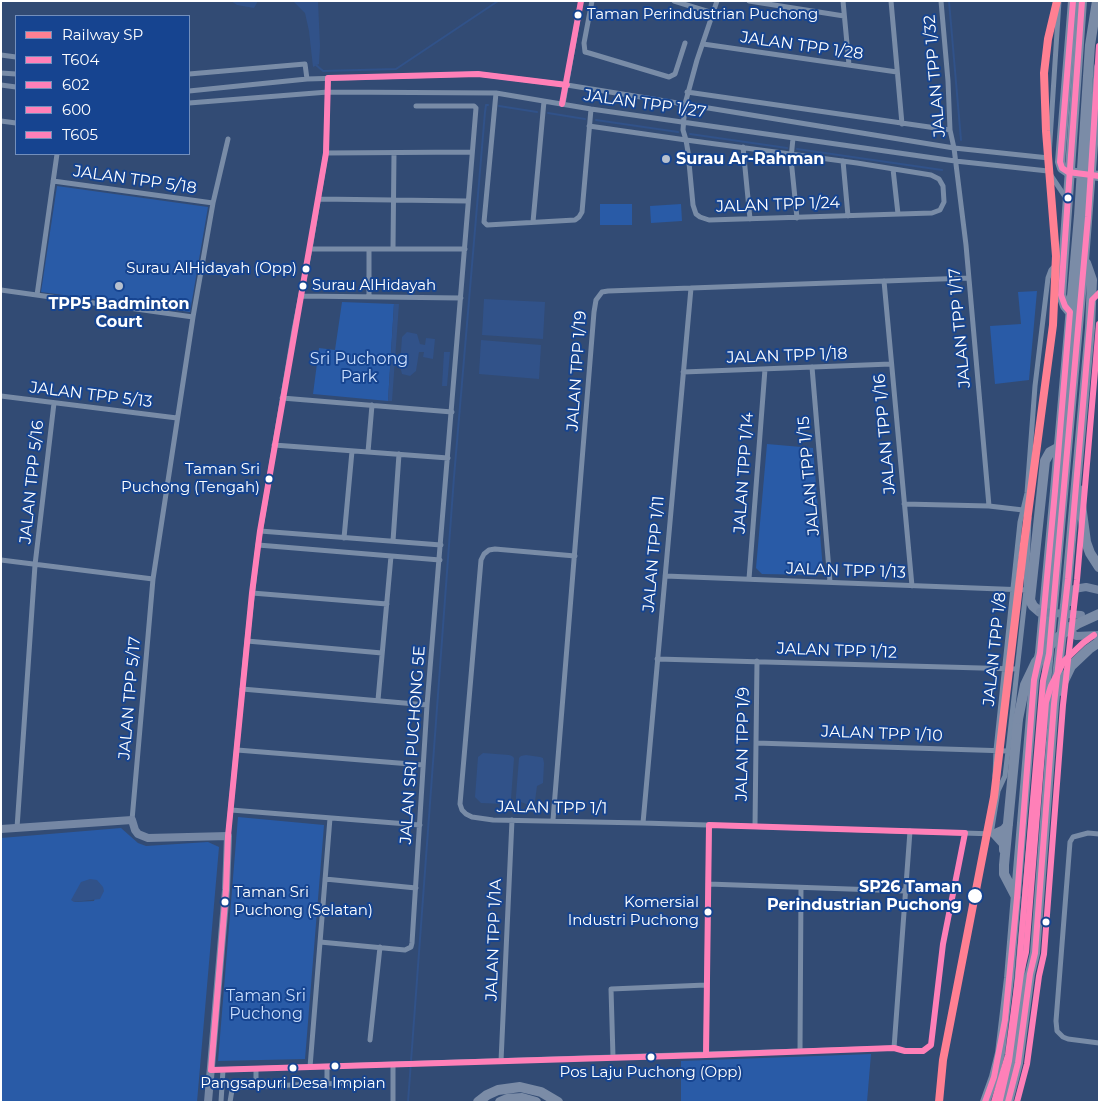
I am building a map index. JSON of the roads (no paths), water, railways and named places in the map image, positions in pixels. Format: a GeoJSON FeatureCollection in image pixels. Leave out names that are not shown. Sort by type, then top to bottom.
{"type":"FeatureCollection","features":[{"type":"Feature","properties":{"kind":"highway"},"geometry":{"type":"LineString","coordinates":[[1073,1],[1060,162],[1062,168],[1068,172],[1099,176]]}},
{"type":"Feature","properties":{"kind":"highway"},"geometry":{"type":"LineString","coordinates":[[1070,312],[1065,306],[1061,295],[1082,1]]}},
{"type":"Feature","properties":{"kind":"highway"},"geometry":{"type":"LineString","coordinates":[[985,1102],[994,1077],[1003,1028],[1034,680],[1040,654],[1059,447],[1090,44],[1097,1]]}},
{"type":"Feature","properties":{"kind":"highway"},"geometry":{"type":"LineString","coordinates":[[1000,1102],[1011,1060],[1029,873],[1084,260],[1099,68]]}},
{"type":"Feature","properties":{"kind":"highway"},"geometry":{"type":"LineString","coordinates":[[1008,1102],[1018,1063],[1030,974],[1035,953],[1054,704],[1095,296],[1092,280],[1084,260]]}},
{"type":"Feature","properties":{"kind":"highway"},"geometry":{"type":"LineString","coordinates":[[1040,612],[1033,606],[1030,600],[1045,460],[1050,452],[1059,447]]}},
{"type":"Feature","properties":{"kind":"highway"},"geometry":{"type":"LineString","coordinates":[[1076,485],[1080,491],[1086,542],[1090,553],[1099,567]]}},
{"type":"Feature","properties":{"kind":"highway"},"geometry":{"type":"LineString","coordinates":[[1016,898],[1004,874],[1016,740],[1025,685],[1036,662],[1052,642],[1082,622],[1099,615]]}},
{"type":"Feature","properties":{"kind":"highway"},"geometry":{"type":"LineString","coordinates":[[1054,704],[1059,689],[1071,666],[1096,646]]}},
{"type":"Feature","properties":{"kind":"highway"},"geometry":{"type":"LineString","coordinates":[[1005,855],[1004,844],[993,834],[1004,830],[1008,824]]}},
{"type":"Feature","properties":{"kind":"highway"},"geometry":{"type":"LineString","coordinates":[[1029,873],[1033,885],[1029,952],[1030,974]]}},
{"type":"Feature","properties":{"kind":"highway"},"geometry":{"type":"LineString","coordinates":[[478,1102],[498,1090],[520,1087],[541,1092],[558,1102]]}},
{"type":"Feature","properties":{"kind":"highway"},"geometry":{"type":"LineString","coordinates":[[500,1102],[507,1099],[522,1098],[536,1102]]}},
{"type":"Feature","properties":{"kind":"street"},"geometry":{"type":"LineString","coordinates":[[563,104],[581,1]]}},
{"type":"Feature","properties":{"kind":"street"},"geometry":{"type":"LineString","coordinates":[[592,1],[584,43],[585,52],[664,77],[674,74],[685,43]]}},
{"type":"Feature","properties":{"kind":"street"},"geometry":{"type":"LineString","coordinates":[[674,1],[713,13]]}},
{"type":"Feature","properties":{"kind":"street"},"geometry":{"type":"LineString","coordinates":[[686,140],[683,122],[684,104],[717,1]]}},
{"type":"Feature","properties":{"kind":"street"},"geometry":{"type":"LineString","coordinates":[[749,1],[844,16]]}},
{"type":"Feature","properties":{"kind":"street"},"geometry":{"type":"LineString","coordinates":[[842,1],[849,65]]}},
{"type":"Feature","properties":{"kind":"street"},"geometry":{"type":"LineString","coordinates":[[891,1],[902,124]]}},
{"type":"Feature","properties":{"kind":"street","name":"JALAN TPP 1/32"},"geometry":{"type":"LineString","coordinates":[[941,1],[950,130],[954,148]]}},
{"type":"Feature","properties":{"kind":"street"},"geometry":{"type":"LineString","coordinates":[[1059,1],[1048,171],[1068,200]]}},
{"type":"Feature","properties":{"kind":"street","name":"JALAN TPP 1/28"},"geometry":{"type":"LineString","coordinates":[[703,44],[897,72]]}},
{"type":"Feature","properties":{"kind":"street"},"geometry":{"type":"LineString","coordinates":[[1,55],[15,57]]}},
{"type":"Feature","properties":{"kind":"street"},"geometry":{"type":"LineString","coordinates":[[190,74],[305,64],[307,79]]}},
{"type":"Feature","properties":{"kind":"street"},"geometry":{"type":"LineString","coordinates":[[1,73],[15,74]]}},
{"type":"Feature","properties":{"kind":"street","name":"JALAN TPP 1/27"},"geometry":{"type":"LineString","coordinates":[[190,91],[307,79],[478,74],[567,85],[954,148],[1049,158]]}},
{"type":"Feature","properties":{"kind":"street"},"geometry":{"type":"LineString","coordinates":[[208,1102],[226,890],[228,836],[252,593],[274,445],[326,153],[328,78]]}},
{"type":"Feature","properties":{"kind":"street"},"geometry":{"type":"LineString","coordinates":[[1,85],[15,87]]}},
{"type":"Feature","properties":{"kind":"street","name":"JALAN TPP 1/27"},"geometry":{"type":"LineString","coordinates":[[190,103],[328,92],[496,93],[591,109],[955,161],[1048,171]]}},
{"type":"Feature","properties":{"kind":"street","name":"JALAN TPP 1/27"},"geometry":{"type":"LineString","coordinates":[[687,92],[950,130]]}},
{"type":"Feature","properties":{"kind":"street"},"geometry":{"type":"LineString","coordinates":[[496,93],[484,222],[487,225],[575,220],[579,217],[582,212],[591,109]]}},
{"type":"Feature","properties":{"kind":"street"},"geometry":{"type":"LineString","coordinates":[[533,222],[544,101]]}},
{"type":"Feature","properties":{"kind":"street","name":"JALAN SRI PUCHONG 5E"},"geometry":{"type":"LineString","coordinates":[[380,947],[405,950],[411,947],[427,705],[475,107],[416,106]]}},
{"type":"Feature","properties":{"kind":"street"},"geometry":{"type":"LineString","coordinates":[[1,121],[15,123]]}},
{"type":"Feature","properties":{"kind":"street"},"geometry":{"type":"LineString","coordinates":[[589,126],[893,169],[898,214]]}},
{"type":"Feature","properties":{"kind":"street"},"geometry":{"type":"LineString","coordinates":[[793,138],[791,154],[796,218]]}},
{"type":"Feature","properties":{"kind":"street","name":"JALAN TPP 5/17"},"geometry":{"type":"LineString","coordinates":[[132,820],[153,579],[193,317],[214,203],[228,140]]}},
{"type":"Feature","properties":{"kind":"street","name":"JALAN TPP 1/24"},"geometry":{"type":"LineString","coordinates":[[686,140],[693,205],[696,214],[700,218],[709,220],[938,212],[944,202],[943,186],[940,178],[893,169]]}},
{"type":"Feature","properties":{"kind":"street"},"geometry":{"type":"LineString","coordinates":[[744,147],[750,219]]}},
{"type":"Feature","properties":{"kind":"street","name":"JALAN TPP 1/17"},"geometry":{"type":"LineString","coordinates":[[954,148],[966,245],[989,506]]}},
{"type":"Feature","properties":{"kind":"street"},"geometry":{"type":"LineString","coordinates":[[326,153],[472,152]]}},
{"type":"Feature","properties":{"kind":"street"},"geometry":{"type":"LineString","coordinates":[[392,249],[394,153]]}},
{"type":"Feature","properties":{"kind":"street"},"geometry":{"type":"LineString","coordinates":[[37,295],[57,155]]}},
{"type":"Feature","properties":{"kind":"street"},"geometry":{"type":"LineString","coordinates":[[843,161],[848,216]]}},
{"type":"Feature","properties":{"kind":"street","name":"JALAN TPP 5/18"},"geometry":{"type":"LineString","coordinates":[[53,181],[214,203]]}},
{"type":"Feature","properties":{"kind":"street"},"geometry":{"type":"LineString","coordinates":[[318,199],[468,201]]}},
{"type":"Feature","properties":{"kind":"street"},"geometry":{"type":"LineString","coordinates":[[310,249],[465,249]]}},
{"type":"Feature","properties":{"kind":"street"},"geometry":{"type":"LineString","coordinates":[[369,249],[369,297]]}},
{"type":"Feature","properties":{"kind":"street"},"geometry":{"type":"LineString","coordinates":[[904,504],[989,506],[1024,510],[1035,386],[1048,278],[1056,263],[1064,256]]}},
{"type":"Feature","properties":{"kind":"street","name":"JALAN TPP 1/19"},"geometry":{"type":"LineString","coordinates":[[553,820],[596,300],[602,292],[608,290],[968,278]]}},
{"type":"Feature","properties":{"kind":"street","name":"JALAN TPP 1/16"},"geometry":{"type":"LineString","coordinates":[[884,281],[912,586]]}},
{"type":"Feature","properties":{"kind":"street","name":"JALAN TPP 1/11"},"geometry":{"type":"LineString","coordinates":[[643,823],[691,288]]}},
{"type":"Feature","properties":{"kind":"street"},"geometry":{"type":"LineString","coordinates":[[1,290],[193,317]]}},
{"type":"Feature","properties":{"kind":"street"},"geometry":{"type":"LineString","coordinates":[[301,296],[461,298]]}},
{"type":"Feature","properties":{"kind":"street","name":"JALAN TPP 1/18"},"geometry":{"type":"LineString","coordinates":[[683,372],[892,364]]}},
{"type":"Feature","properties":{"kind":"street","name":"JALAN TPP 1/15"},"geometry":{"type":"LineString","coordinates":[[812,367],[830,582]]}},
{"type":"Feature","properties":{"kind":"street","name":"JALAN TPP 1/14"},"geometry":{"type":"LineString","coordinates":[[749,579],[765,369]]}},
{"type":"Feature","properties":{"kind":"street","name":"JALAN TPP 5/13"},"geometry":{"type":"LineString","coordinates":[[1,396],[177,418]]}},
{"type":"Feature","properties":{"kind":"street"},"geometry":{"type":"LineString","coordinates":[[282,398],[452,412]]}},
{"type":"Feature","properties":{"kind":"street","name":"JALAN TPP 5/16"},"geometry":{"type":"LineString","coordinates":[[17,828],[36,565],[54,403]]}},
{"type":"Feature","properties":{"kind":"street"},"geometry":{"type":"LineString","coordinates":[[368,452],[372,405]]}},
{"type":"Feature","properties":{"kind":"street"},"geometry":{"type":"LineString","coordinates":[[274,445],[448,458]]}},
{"type":"Feature","properties":{"kind":"street"},"geometry":{"type":"LineString","coordinates":[[344,538],[352,451]]}},
{"type":"Feature","properties":{"kind":"street"},"geometry":{"type":"LineString","coordinates":[[393,541],[399,454]]}},
{"type":"Feature","properties":{"kind":"street","name":"JALAN TPP 1/8"},"geometry":{"type":"LineString","coordinates":[[993,834],[998,791],[995,776],[996,750],[1020,522],[1024,510]]}},
{"type":"Feature","properties":{"kind":"street","name":"JALAN TPP 1/8"},"geometry":{"type":"LineString","coordinates":[[998,791],[1005,776],[1026,590],[1029,518],[1024,510]]}},
{"type":"Feature","properties":{"kind":"street"},"geometry":{"type":"LineString","coordinates":[[260,531],[441,545]]}},
{"type":"Feature","properties":{"kind":"street"},"geometry":{"type":"LineString","coordinates":[[258,545],[440,560]]}},
{"type":"Feature","properties":{"kind":"street","name":"JALAN TPP 1/1"},"geometry":{"type":"LineString","coordinates":[[575,556],[495,549],[489,550],[481,560],[460,804],[462,810],[472,817],[512,820],[993,834]]}},
{"type":"Feature","properties":{"kind":"street"},"geometry":{"type":"LineString","coordinates":[[378,700],[391,556]]}},
{"type":"Feature","properties":{"kind":"street"},"geometry":{"type":"LineString","coordinates":[[1,560],[153,579]]}},
{"type":"Feature","properties":{"kind":"street","name":"JALAN TPP 1/13"},"geometry":{"type":"LineString","coordinates":[[665,576],[1026,590]]}},
{"type":"Feature","properties":{"kind":"street"},"geometry":{"type":"LineString","coordinates":[[1099,590],[1086,587],[1074,589],[1071,592],[1068,622],[1071,632],[1076,636],[1099,635]]}},
{"type":"Feature","properties":{"kind":"street"},"geometry":{"type":"LineString","coordinates":[[252,593],[387,604]]}},
{"type":"Feature","properties":{"kind":"street"},"geometry":{"type":"LineString","coordinates":[[1040,612],[1099,615]]}},
{"type":"Feature","properties":{"kind":"street"},"geometry":{"type":"LineString","coordinates":[[247,641],[382,653]]}},
{"type":"Feature","properties":{"kind":"street","name":"JALAN TPP 1/12"},"geometry":{"type":"LineString","coordinates":[[658,659],[1017,669]]}},
{"type":"Feature","properties":{"kind":"street","name":"JALAN TPP 1/9"},"geometry":{"type":"LineString","coordinates":[[755,826],[756,661]]}},
{"type":"Feature","properties":{"kind":"street"},"geometry":{"type":"LineString","coordinates":[[242,689],[427,705]]}},
{"type":"Feature","properties":{"kind":"street","name":"JALAN TPP 1/10"},"geometry":{"type":"LineString","coordinates":[[756,743],[1008,751]]}},
{"type":"Feature","properties":{"kind":"street"},"geometry":{"type":"LineString","coordinates":[[236,750],[424,765]]}},
{"type":"Feature","properties":{"kind":"street"},"geometry":{"type":"LineString","coordinates":[[231,810],[420,825]]}},
{"type":"Feature","properties":{"kind":"street"},"geometry":{"type":"LineString","coordinates":[[310,1067],[330,818]]}},
{"type":"Feature","properties":{"kind":"street"},"geometry":{"type":"LineString","coordinates":[[1,830],[132,820],[138,834],[148,838],[228,836]]}},
{"type":"Feature","properties":{"kind":"street","name":"JALAN TPP 1/1A"},"geometry":{"type":"LineString","coordinates":[[501,1061],[512,820]]}},
{"type":"Feature","properties":{"kind":"street"},"geometry":{"type":"LineString","coordinates":[[706,1055],[709,825]]}},
{"type":"Feature","properties":{"kind":"street"},"geometry":{"type":"LineString","coordinates":[[211,1070],[894,1048],[910,831]]}},
{"type":"Feature","properties":{"kind":"street"},"geometry":{"type":"LineString","coordinates":[[1099,834],[1088,833],[1073,837],[1070,842],[1056,1021],[1058,1031],[1068,1039],[1099,1042]]}},
{"type":"Feature","properties":{"kind":"street"},"geometry":{"type":"LineString","coordinates":[[325,879],[416,888]]}},
{"type":"Feature","properties":{"kind":"street"},"geometry":{"type":"LineString","coordinates":[[708,884],[905,891]]}},
{"type":"Feature","properties":{"kind":"street"},"geometry":{"type":"LineString","coordinates":[[800,888],[800,1052]]}},
{"type":"Feature","properties":{"kind":"street"},"geometry":{"type":"LineString","coordinates":[[320,942],[380,947],[370,1040]]}},
{"type":"Feature","properties":{"kind":"street"},"geometry":{"type":"LineString","coordinates":[[613,1057],[611,989],[706,985]]}},
{"type":"Feature","properties":{"kind":"street"},"geometry":{"type":"LineString","coordinates":[[393,1102],[395,1065]]}},
{"type":"Feature","properties":{"kind":"street"},"geometry":{"type":"LineString","coordinates":[[326,1084],[327,1067]]}},
{"type":"Feature","properties":{"kind":"street"},"geometry":{"type":"LineString","coordinates":[[256,1069],[256,1086]]}},
{"type":"Feature","properties":{"kind":"street"},"geometry":{"type":"LineString","coordinates":[[221,1102],[223,1070]]}},
{"type":"Feature","properties":{"kind":"street"},"geometry":{"type":"LineString","coordinates":[[230,1102],[231,1094],[235,1088],[349,1083]]}},
{"type":"Feature","properties":{"kind":"waterway"},"geometry":{"type":"LineString","coordinates":[[316,65],[323,71],[396,69],[498,1]]}},
{"type":"Feature","properties":{"kind":"waterway"},"geometry":{"type":"LineString","coordinates":[[949,1],[961,140]]}},
{"type":"Feature","properties":{"kind":"waterway"},"geometry":{"type":"LineString","coordinates":[[408,1102],[454,477],[485,112],[486,105],[488,105]]}},
{"type":"Feature","properties":{"kind":"waterway"},"geometry":{"type":"LineString","coordinates":[[499,106],[537,112]]}},
{"type":"Feature","properties":{"kind":"waterway"},"geometry":{"type":"LineString","coordinates":[[548,113],[585,119]]}},
{"type":"Feature","properties":{"kind":"waterway"},"geometry":{"type":"LineString","coordinates":[[596,120],[678,132]]}},
{"type":"Feature","properties":{"kind":"waterway"},"geometry":{"type":"LineString","coordinates":[[690,134],[787,148]]}},
{"type":"Feature","properties":{"kind":"waterway"},"geometry":{"type":"LineString","coordinates":[[797,149],[942,170]]}},
{"type":"Feature","properties":{"kind":"rail line","name":"SP"},"geometry":{"type":"LineString","coordinates":[[939,1102],[943,1060],[994,797],[1024,544],[1053,325],[1056,256],[1046,131],[1044,73],[1048,39],[1057,1]]}},
{"type":"Feature","properties":{"kind":"place","name":"Taman Perindustrian Puchong"},"geometry":{"type":"Point","coordinates":[578,15]}},
{"type":"Feature","properties":{"kind":"place","name":"Surau Ar-Rahman"},"geometry":{"type":"Point","coordinates":[666,159]}},
{"type":"Feature","properties":{"kind":"place","name":"Surau AlHidayah (Opp)"},"geometry":{"type":"Point","coordinates":[306,269]}},
{"type":"Feature","properties":{"kind":"place","name":"TPP5 Badminton Court"},"geometry":{"type":"Point","coordinates":[119,286]}},
{"type":"Feature","properties":{"kind":"place","name":"Surau AlHidayah"},"geometry":{"type":"Point","coordinates":[303,286]}},
{"type":"Feature","properties":{"kind":"place","name":"Taman Sri Puchong (Tengah)"},"geometry":{"type":"Point","coordinates":[269,479]}},
{"type":"Feature","properties":{"kind":"place","name":"SP26 Taman Perindustrian Puchong"},"geometry":{"type":"Point","coordinates":[975,896]}},
{"type":"Feature","properties":{"kind":"place","name":"Taman Sri Puchong (Selatan)"},"geometry":{"type":"Point","coordinates":[225,902]}},
{"type":"Feature","properties":{"kind":"place","name":"Komersial Industri Puchong"},"geometry":{"type":"Point","coordinates":[708,912]}},
{"type":"Feature","properties":{"kind":"place","name":"Pos Laju Puchong (Opp)"},"geometry":{"type":"Point","coordinates":[651,1057]}},
{"type":"Feature","properties":{"kind":"place","name":"Pangsapuri Desa Impian"},"geometry":{"type":"Point","coordinates":[293,1068]}},
{"type":"Feature","properties":{"kind":"park label","name":"Sri Puchong Park"},"geometry":{"type":"Point","coordinates":[359,368]}},
{"type":"Feature","properties":{"kind":"park label","name":"Taman Sri Puchong"},"geometry":{"type":"Point","coordinates":[266,1005]}}]}
